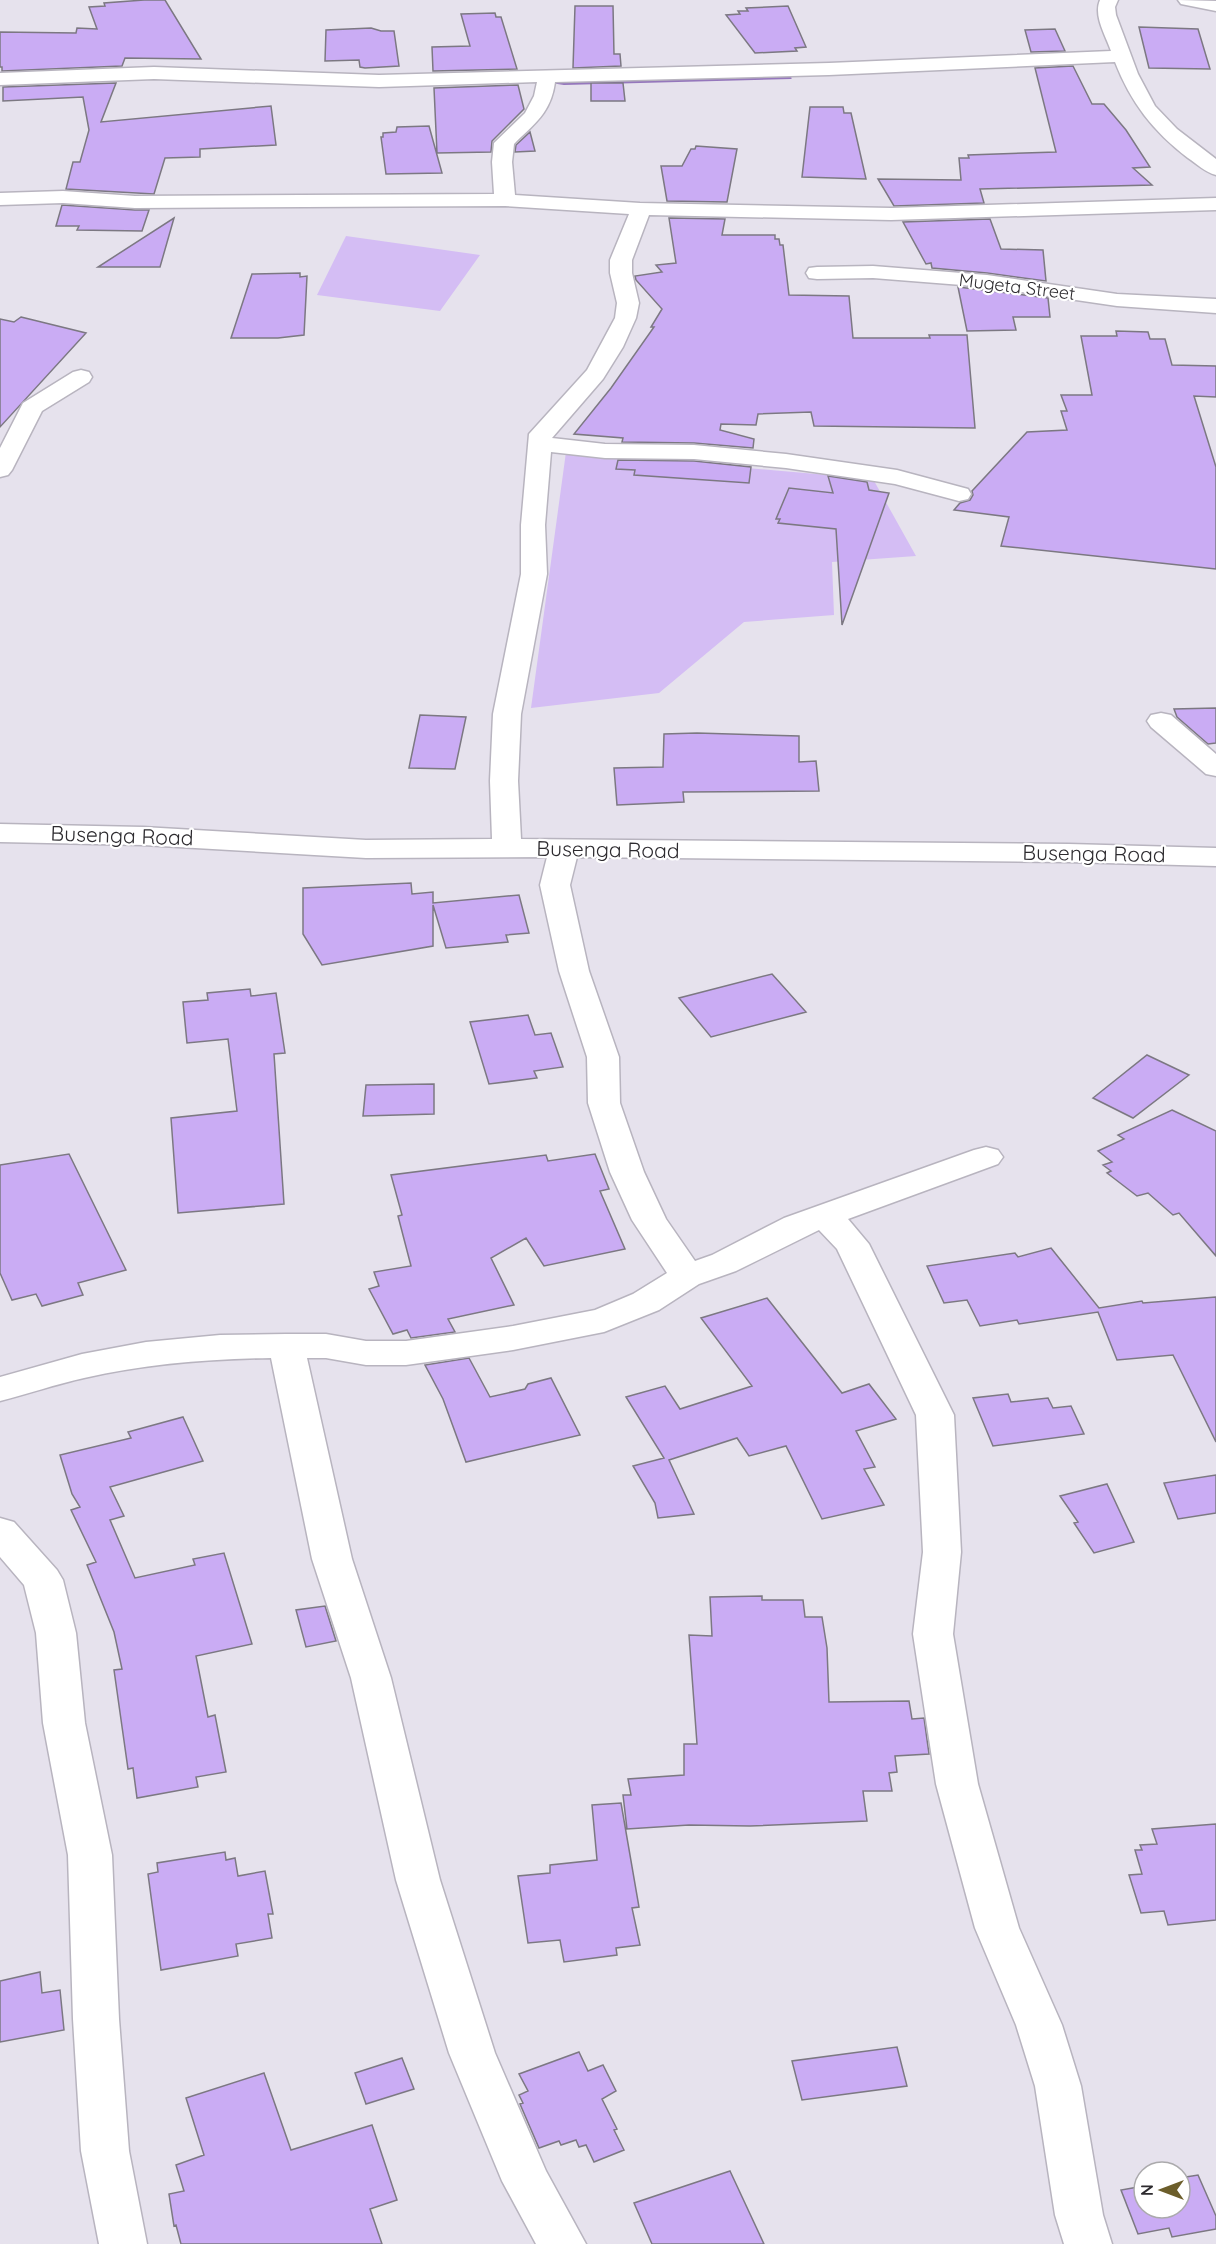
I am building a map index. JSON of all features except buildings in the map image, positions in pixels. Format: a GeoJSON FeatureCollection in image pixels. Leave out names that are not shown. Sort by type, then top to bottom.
{"type":"FeatureCollection","features":[{"type":"Feature","properties":{"kind":"street"},"geometry":{"type":"LineString","coordinates":[[1109,0],[1106,7],[1107,15],[1123,56],[1124,65],[1147,108],[1183,143],[1216,169]]}},
{"type":"Feature","properties":{"kind":"street"},"geometry":{"type":"LineString","coordinates":[[1187,0],[1216,6]]}},
{"type":"Feature","properties":{"kind":"street"},"geometry":{"type":"LineString","coordinates":[[0,79],[154,73],[347,81],[546,77],[817,70],[1123,56]]}},
{"type":"Feature","properties":{"kind":"street"},"geometry":{"type":"LineString","coordinates":[[505,200],[502,152],[505,142],[526,124],[536,111],[547,86],[546,77]]}},
{"type":"Feature","properties":{"kind":"street"},"geometry":{"type":"LineString","coordinates":[[0,199],[63,197],[135,202],[505,200],[639,209],[946,214],[1216,204]]}},
{"type":"Feature","properties":{"kind":"street"},"geometry":{"type":"LineString","coordinates":[[507,848],[504,781],[507,714],[534,574],[533,525],[540,434],[583,393],[609,355],[627,312],[628,295],[621,275],[621,260],[628,236],[639,221],[639,209]]}},
{"type":"Feature","properties":{"kind":"street","name":"Mugeta Street"},"geometry":{"type":"LineString","coordinates":[[817,273],[873,272],[987,281],[1117,300],[1216,306]]}},
{"type":"Feature","properties":{"kind":"street"},"geometry":{"type":"LineString","coordinates":[[0,470],[29,417],[31,408],[81,377]]}},
{"type":"Feature","properties":{"kind":"street"},"geometry":{"type":"LineString","coordinates":[[539,444],[605,451],[694,452],[786,461],[897,477],[959,494]]}},
{"type":"Feature","properties":{"kind":"street"},"geometry":{"type":"LineString","coordinates":[[1161,721],[1216,768]]}},
{"type":"Feature","properties":{"kind":"street","name":"Busenga Road"},"geometry":{"type":"LineString","coordinates":[[0,833],[143,836],[366,849],[507,848],[1058,853],[1216,857]]}},
{"type":"Feature","properties":{"kind":"street"},"geometry":{"type":"LineString","coordinates":[[564,850],[555,885],[574,971],[603,1058],[604,1103],[627,1172],[649,1220],[687,1276]]}},
{"type":"Feature","properties":{"kind":"street"},"geometry":{"type":"LineString","coordinates":[[0,1389],[82,1366],[146,1354],[220,1347],[286,1346],[326,1346],[366,1353],[406,1353],[513,1338],[604,1320],[646,1302],[687,1276],[724,1263],[796,1226],[986,1157]]}},
{"type":"Feature","properties":{"kind":"street"},"geometry":{"type":"LineString","coordinates":[[825,1215],[852,1244],[935,1415],[942,1552],[933,1634],[957,1784],[996,1928],[1039,2025],[1058,2086],[1079,2215],[1088,2244]]}},
{"type":"Feature","properties":{"kind":"street"},"geometry":{"type":"LineString","coordinates":[[286,1346],[332,1559],[371,1678],[421,1891],[472,2053],[526,2181],[561,2244]]}},
{"type":"Feature","properties":{"kind":"street"},"geometry":{"type":"LineString","coordinates":[[0,1532],[43,1580],[56,1633],[64,1723],[90,1855],[96,2019],[105,2151],[123,2244]]}},
{"type":"Feature","properties":{"kind":"shaded area"},"geometry":{"type":"Polygon","coordinates":[[[346,236],[480,255],[440,311],[317,295],[346,236]]]}},
{"type":"Feature","properties":{"kind":"shaded area"},"geometry":{"type":"Polygon","coordinates":[[[566,452],[873,479],[916,556],[832,562],[834,615],[744,622],[659,693],[531,708],[566,452]]]}},
{"type":"Feature","properties":{"kind":"waterway"},"geometry":{"type":"LineString","coordinates":[[541,81],[564,83],[789,78]]}}]}
